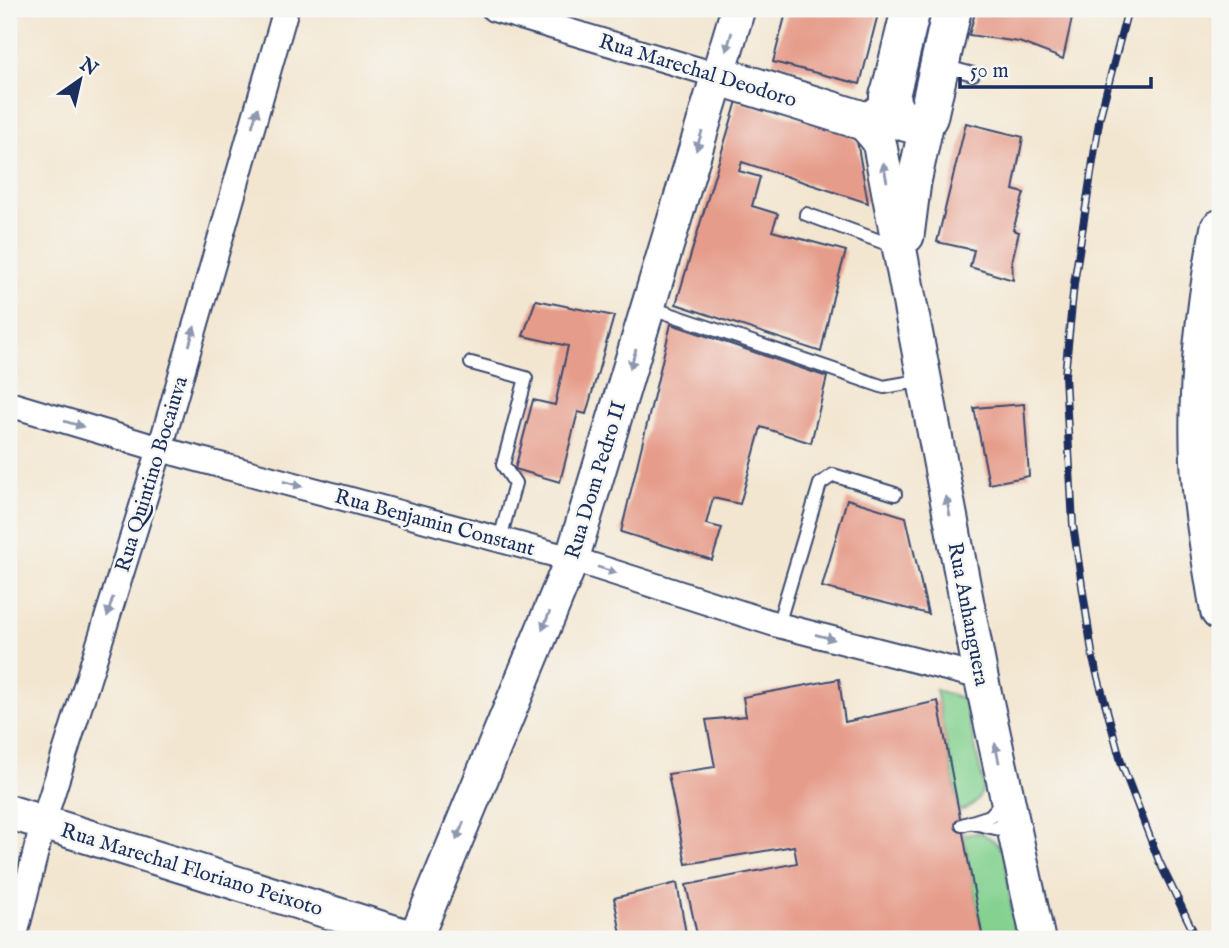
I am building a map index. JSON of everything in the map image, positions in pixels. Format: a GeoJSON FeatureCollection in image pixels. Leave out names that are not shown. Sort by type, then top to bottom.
{"type":"FeatureCollection","features":[{"type":"Feature","properties":{"kind":"main road","name":"Rua Dom Pedro II"},"geometry":{"type":"LineString","coordinates":[[416,939],[572,559],[738,9]]}},
{"type":"Feature","properties":{"kind":"main road"},"geometry":{"type":"LineString","coordinates":[[911,9],[875,108],[893,109],[899,118],[909,123],[919,123],[928,117]]}},
{"type":"Feature","properties":{"kind":"main road","name":"Rua Anhanguera"},"geometry":{"type":"LineString","coordinates":[[906,287],[907,230],[928,117],[956,69],[952,9]]}},
{"type":"Feature","properties":{"kind":"main road","name":"Rua Marechal Deodoro"},"geometry":{"type":"LineString","coordinates":[[719,76],[875,108]]}},
{"type":"Feature","properties":{"kind":"main road","name":"Rua Anhanguera"},"geometry":{"type":"LineString","coordinates":[[875,108],[906,287],[981,677],[1038,939]]}},
{"type":"Feature","properties":{"kind":"main road"},"geometry":{"type":"LineString","coordinates":[[1220,229],[1201,356],[1200,422],[1202,488],[1220,611]]}},
{"type":"Feature","properties":{"kind":"main road","name":"Rua Marechal Floriano Peixoto"},"geometry":{"type":"LineString","coordinates":[[9,812],[416,939]]}},
{"type":"Feature","properties":{"kind":"street","name":"Rua Quintino Bocaiuva"},"geometry":{"type":"LineString","coordinates":[[14,939],[43,822],[160,449],[286,9]]}},
{"type":"Feature","properties":{"kind":"street","name":"Rua Marechal Deodoro"},"geometry":{"type":"LineString","coordinates":[[494,9],[719,76]]}},
{"type":"Feature","properties":{"kind":"street","name":"Rua Benjamin Constant"},"geometry":{"type":"LineString","coordinates":[[9,404],[160,449],[572,559],[778,625],[981,677]]}},
{"type":"Feature","properties":{"kind":"lane"},"geometry":{"type":"LineString","coordinates":[[806,214],[899,248]]}},
{"type":"Feature","properties":{"kind":"lane"},"geometry":{"type":"LineString","coordinates":[[649,307],[884,387],[924,380]]}},
{"type":"Feature","properties":{"kind":"lane"},"geometry":{"type":"LineString","coordinates":[[471,363],[526,378],[503,465],[515,482],[500,540]]}},
{"type":"Feature","properties":{"kind":"lane"},"geometry":{"type":"LineString","coordinates":[[778,625],[820,484],[833,475],[895,494]]}},
{"type":"Feature","properties":{"kind":"lane"},"geometry":{"type":"LineString","coordinates":[[1007,797],[990,816],[968,824],[1004,830],[1017,840]]}},
{"type":"Feature","properties":{"kind":"green space"},"geometry":{"type":"Polygon","coordinates":[[[936,690],[964,699],[984,786],[975,803],[959,811],[936,690]]]}},
{"type":"Feature","properties":{"kind":"green space"},"geometry":{"type":"Polygon","coordinates":[[[982,833],[1005,853],[1015,939],[983,939],[963,834],[982,833]]]}},
{"type":"Feature","properties":{"kind":"building"},"geometry":{"type":"Polygon","coordinates":[[[787,9],[857,9],[878,14],[860,84],[773,62],[787,9]]]}},
{"type":"Feature","properties":{"kind":"building"},"geometry":{"type":"Polygon","coordinates":[[[976,9],[1074,9],[1063,59],[1019,42],[969,35],[976,9]]]}},
{"type":"Feature","properties":{"kind":"building"},"geometry":{"type":"Polygon","coordinates":[[[737,101],[847,132],[857,141],[868,203],[742,162],[739,171],[760,177],[752,206],[778,214],[772,231],[846,251],[821,352],[676,304],[737,101]]]}},
{"type":"Feature","properties":{"kind":"building"},"geometry":{"type":"Polygon","coordinates":[[[966,123],[1023,137],[1013,190],[1024,193],[1013,230],[1019,232],[1012,261],[1013,280],[970,267],[974,250],[937,242],[966,123]]]}},
{"type":"Feature","properties":{"kind":"building"},"geometry":{"type":"Polygon","coordinates":[[[536,300],[614,316],[586,414],[578,412],[560,482],[515,469],[533,400],[555,405],[568,346],[523,336],[536,300]]]}},
{"type":"Feature","properties":{"kind":"building"},"geometry":{"type":"Polygon","coordinates":[[[671,324],[827,377],[811,443],[761,427],[740,504],[713,498],[706,524],[722,528],[712,560],[621,532],[671,324]]]}},
{"type":"Feature","properties":{"kind":"building"},"geometry":{"type":"Polygon","coordinates":[[[1024,404],[1029,476],[989,484],[974,408],[1024,404]]]}},
{"type":"Feature","properties":{"kind":"building"},"geometry":{"type":"Polygon","coordinates":[[[847,499],[906,517],[928,614],[822,587],[847,499]]]}},
{"type":"Feature","properties":{"kind":"building"},"geometry":{"type":"Polygon","coordinates":[[[839,679],[845,722],[938,701],[983,939],[698,939],[686,885],[797,863],[794,846],[686,864],[668,774],[715,767],[706,720],[746,716],[743,697],[839,679]]]}},
{"type":"Feature","properties":{"kind":"building"},"geometry":{"type":"Polygon","coordinates":[[[677,883],[687,939],[622,939],[614,898],[677,883]]]}},
{"type":"Feature","properties":{"kind":"railway"},"geometry":{"type":"LineString","coordinates":[[1128,9],[1100,116],[1074,284],[1065,375],[1073,525],[1093,659],[1122,765],[1159,861],[1197,939]]}}]}
